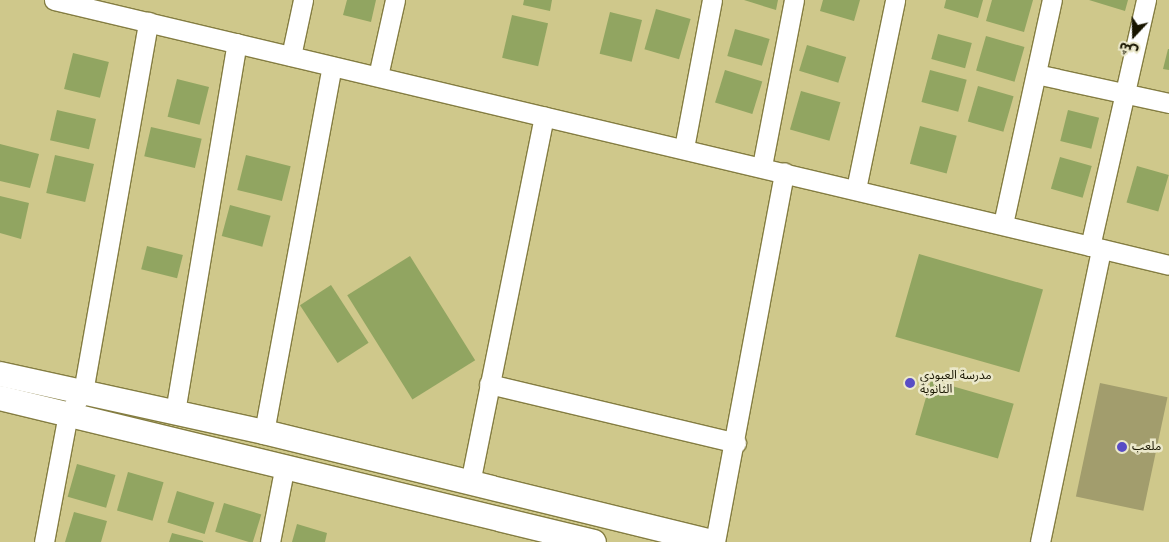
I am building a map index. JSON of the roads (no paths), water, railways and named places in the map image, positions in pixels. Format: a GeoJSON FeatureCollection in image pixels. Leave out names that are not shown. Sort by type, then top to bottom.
{"type":"FeatureCollection","features":[{"type":"Feature","properties":{"kind":"street"},"geometry":{"type":"LineString","coordinates":[[54,0],[762,166],[1169,265]]}},
{"type":"Feature","properties":{"kind":"street"},"geometry":{"type":"LineString","coordinates":[[292,56],[303,0]]}},
{"type":"Feature","properties":{"kind":"street"},"geometry":{"type":"LineString","coordinates":[[378,76],[395,0]]}},
{"type":"Feature","properties":{"kind":"street"},"geometry":{"type":"LineString","coordinates":[[684,148],[712,0]]}},
{"type":"Feature","properties":{"kind":"street"},"geometry":{"type":"LineString","coordinates":[[762,166],[794,0]]}},
{"type":"Feature","properties":{"kind":"street"},"geometry":{"type":"LineString","coordinates":[[856,190],[896,0]]}},
{"type":"Feature","properties":{"kind":"street"},"geometry":{"type":"LineString","coordinates":[[1003,224],[1052,0]]}},
{"type":"Feature","properties":{"kind":"street"},"geometry":{"type":"LineString","coordinates":[[1040,542],[1125,93],[1146,0]]}},
{"type":"Feature","properties":{"kind":"street"},"geometry":{"type":"LineString","coordinates":[[44,542],[68,414],[83,392],[148,22]]}},
{"type":"Feature","properties":{"kind":"street"},"geometry":{"type":"LineString","coordinates":[[175,412],[237,44]]}},
{"type":"Feature","properties":{"kind":"street"},"geometry":{"type":"LineString","coordinates":[[264,432],[332,66]]}},
{"type":"Feature","properties":{"kind":"street"},"geometry":{"type":"LineString","coordinates":[[1036,74],[1169,103]]}},
{"type":"Feature","properties":{"kind":"street"},"geometry":{"type":"LineString","coordinates":[[470,483],[544,116]]}},
{"type":"Feature","properties":{"kind":"street"},"geometry":{"type":"LineString","coordinates":[[0,374],[264,432],[714,542],[736,443],[784,172]]}},
{"type":"Feature","properties":{"kind":"street"},"geometry":{"type":"LineString","coordinates":[[489,384],[736,443]]}},
{"type":"Feature","properties":{"kind":"street"},"geometry":{"type":"LineString","coordinates":[[0,398],[285,465],[594,542]]}},
{"type":"Feature","properties":{"kind":"street"},"geometry":{"type":"LineString","coordinates":[[270,542],[285,465]]}},
{"type":"Feature","properties":{"kind":"place","name":"مدرسة العبودي الثانوية"},"geometry":{"type":"Point","coordinates":[910,383]}},
{"type":"Feature","properties":{"kind":"place","name":"ملعب"},"geometry":{"type":"Point","coordinates":[1122,447]}}]}
